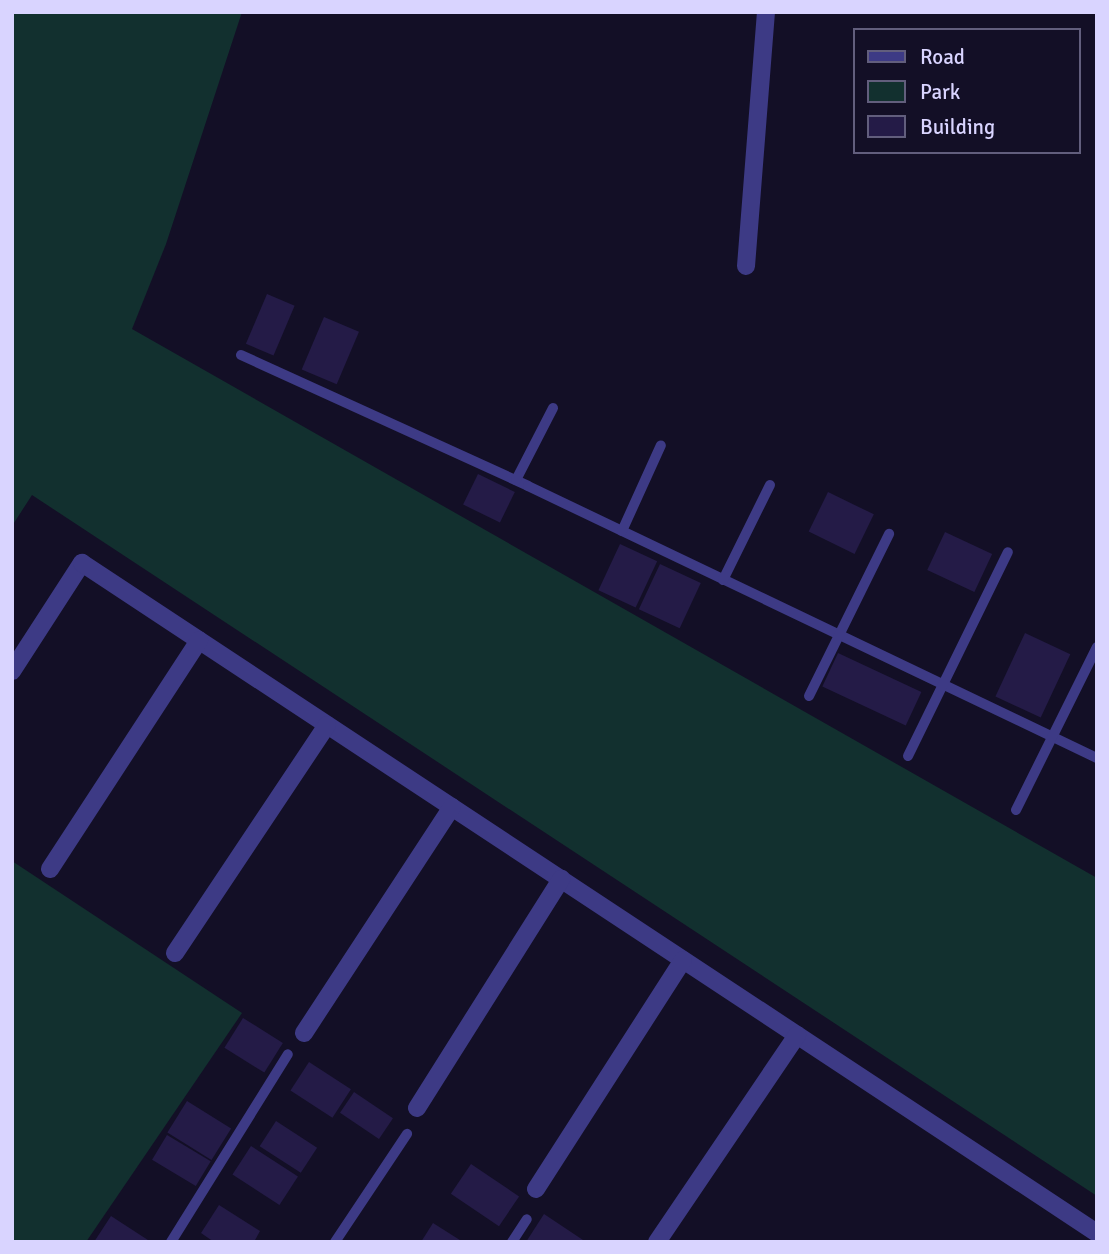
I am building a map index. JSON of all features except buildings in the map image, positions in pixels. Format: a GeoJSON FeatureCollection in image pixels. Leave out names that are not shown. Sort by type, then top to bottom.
{"type":"FeatureCollection","features":[{"type":"Feature","properties":{"kind":"street"},"geometry":{"type":"LineString","coordinates":[[746,265],[766,12]]}},
{"type":"Feature","properties":{"kind":"street"},"geometry":{"type":"LineString","coordinates":[[12,671],[82,563],[1097,1233]]}},
{"type":"Feature","properties":{"kind":"street"},"geometry":{"type":"LineString","coordinates":[[50,869],[199,640]]}},
{"type":"Feature","properties":{"kind":"street"},"geometry":{"type":"LineString","coordinates":[[175,953],[327,725]]}},
{"type":"Feature","properties":{"kind":"street"},"geometry":{"type":"LineString","coordinates":[[304,1033],[452,807]]}},
{"type":"Feature","properties":{"kind":"street"},"geometry":{"type":"LineString","coordinates":[[416,1108],[561,879]]}},
{"type":"Feature","properties":{"kind":"street"},"geometry":{"type":"LineString","coordinates":[[536,1189],[683,960]]}},
{"type":"Feature","properties":{"kind":"street"},"geometry":{"type":"LineString","coordinates":[[657,1242],[797,1035]]}},
{"type":"Feature","properties":{"kind":"lane"},"geometry":{"type":"LineString","coordinates":[[241,355],[516,480],[1097,758]]}},
{"type":"Feature","properties":{"kind":"lane"},"geometry":{"type":"LineString","coordinates":[[516,480],[553,408]]}},
{"type":"Feature","properties":{"kind":"lane"},"geometry":{"type":"LineString","coordinates":[[622,531],[661,445]]}},
{"type":"Feature","properties":{"kind":"lane"},"geometry":{"type":"LineString","coordinates":[[723,580],[770,485]]}},
{"type":"Feature","properties":{"kind":"lane"},"geometry":{"type":"LineString","coordinates":[[808,696],[889,534]]}},
{"type":"Feature","properties":{"kind":"lane"},"geometry":{"type":"LineString","coordinates":[[908,756],[1008,552]]}},
{"type":"Feature","properties":{"kind":"lane"},"geometry":{"type":"LineString","coordinates":[[1016,810],[1097,647]]}},
{"type":"Feature","properties":{"kind":"lane"},"geometry":{"type":"LineString","coordinates":[[171,1242],[288,1054]]}},
{"type":"Feature","properties":{"kind":"lane"},"geometry":{"type":"LineString","coordinates":[[335,1242],[407,1134]]}},
{"type":"Feature","properties":{"kind":"lane"},"geometry":{"type":"LineString","coordinates":[[512,1242],[527,1219]]}},
{"type":"Feature","properties":{"kind":"green space"},"geometry":{"type":"Polygon","coordinates":[[[12,12],[242,12],[166,244],[132,329],[1097,878],[1097,1196],[32,495],[12,526],[12,12]]]}},
{"type":"Feature","properties":{"kind":"green space"},"geometry":{"type":"Polygon","coordinates":[[[12,861],[242,1013],[86,1242],[12,1242],[12,861]]]}}]}
